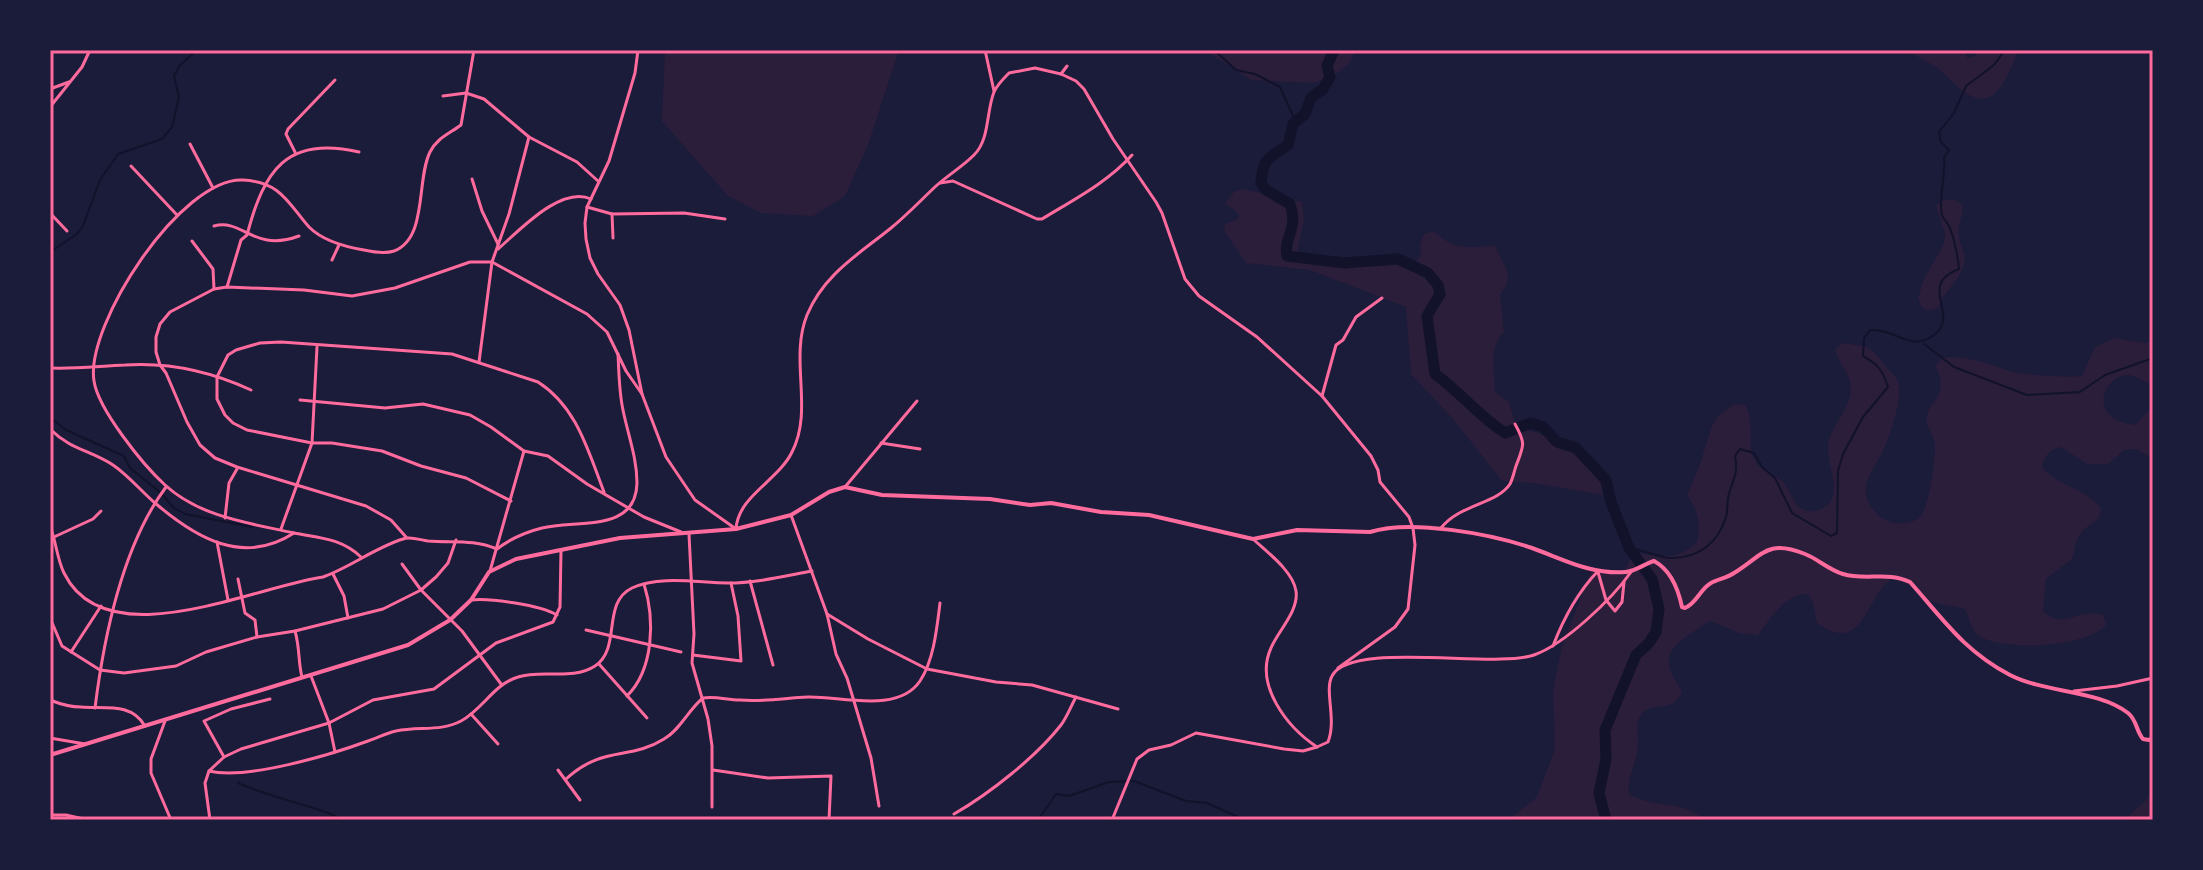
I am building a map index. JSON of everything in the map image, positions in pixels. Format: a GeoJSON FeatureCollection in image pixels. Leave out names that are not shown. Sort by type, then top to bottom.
{"type":"FeatureCollection","features":[{"type":"Feature","properties":{"kind":"street"},"geometry":{"type":"LineString","coordinates":[[50,107],[71,82],[90,50]]}},
{"type":"Feature","properties":{"kind":"street"},"geometry":{"type":"LineString","coordinates":[[361,557],[339,541],[225,518],[194,506],[166,487],[106,412],[97,394],[93,367],[97,347],[116,301],[148,251],[187,204],[227,181],[264,183],[284,196],[311,228],[339,245],[376,253],[394,251],[406,243],[414,230],[421,204],[422,177],[430,152],[441,137],[461,125],[474,50]]}},
{"type":"Feature","properties":{"kind":"street"},"geometry":{"type":"LineString","coordinates":[[638,50],[635,73],[609,161],[587,207],[585,223],[590,258],[620,305],[629,330],[642,394],[666,457],[688,492],[736,529]]}},
{"type":"Feature","properties":{"kind":"street"},"geometry":{"type":"LineString","coordinates":[[736,529],[740,510],[780,471],[799,438],[802,404],[799,347],[805,319],[814,300],[836,270],[894,225],[977,152],[987,127],[994,91],[985,50]]}},
{"type":"Feature","properties":{"kind":"street"},"geometry":{"type":"LineString","coordinates":[[1061,74],[1067,66]]}},
{"type":"Feature","properties":{"kind":"street"},"geometry":{"type":"LineString","coordinates":[[994,91],[1009,73],[1035,68],[1061,74],[1084,89],[1162,213],[1181,269],[1199,296],[1276,352],[1322,396],[1371,456],[1380,482],[1401,506],[1413,528],[1412,591],[1408,609],[1395,627],[1338,668],[1329,685],[1332,708],[1328,742],[1303,751],[1196,733],[1171,745],[1149,750],[1137,759],[1112,820]]}},
{"type":"Feature","properties":{"kind":"street"},"geometry":{"type":"LineString","coordinates":[[295,152],[286,134],[288,129],[335,80]]}},
{"type":"Feature","properties":{"kind":"street"},"geometry":{"type":"LineString","coordinates":[[50,89],[71,82]]}},
{"type":"Feature","properties":{"kind":"street"},"geometry":{"type":"LineString","coordinates":[[443,96],[466,93],[484,99],[529,137],[577,162],[598,181]]}},
{"type":"Feature","properties":{"kind":"street"},"geometry":{"type":"LineString","coordinates":[[479,362],[492,262],[529,137]]}},
{"type":"Feature","properties":{"kind":"street"},"geometry":{"type":"LineString","coordinates":[[190,144],[213,188]]}},
{"type":"Feature","properties":{"kind":"street"},"geometry":{"type":"LineString","coordinates":[[227,287],[241,240],[247,235],[264,183],[295,152],[336,149],[359,152]]}},
{"type":"Feature","properties":{"kind":"street"},"geometry":{"type":"LineString","coordinates":[[940,183],[953,181],[1042,219],[1122,168],[1132,155]]}},
{"type":"Feature","properties":{"kind":"street"},"geometry":{"type":"LineString","coordinates":[[131,166],[177,215]]}},
{"type":"Feature","properties":{"kind":"street"},"geometry":{"type":"LineString","coordinates":[[472,179],[482,211],[498,244]]}},
{"type":"Feature","properties":{"kind":"street"},"geometry":{"type":"LineString","coordinates":[[495,252],[551,205],[576,196],[591,199]]}},
{"type":"Feature","properties":{"kind":"street"},"geometry":{"type":"LineString","coordinates":[[1162,213],[1164,206]]}},
{"type":"Feature","properties":{"kind":"street"},"geometry":{"type":"LineString","coordinates":[[587,207],[612,214],[684,213],[725,219]]}},
{"type":"Feature","properties":{"kind":"street"},"geometry":{"type":"LineString","coordinates":[[50,213],[67,231]]}},
{"type":"Feature","properties":{"kind":"street"},"geometry":{"type":"LineString","coordinates":[[612,214],[613,238]]}},
{"type":"Feature","properties":{"kind":"street"},"geometry":{"type":"LineString","coordinates":[[214,226],[229,225],[247,235],[275,243],[299,236]]}},
{"type":"Feature","properties":{"kind":"street"},"geometry":{"type":"LineString","coordinates":[[192,241],[213,269],[214,289]]}},
{"type":"Feature","properties":{"kind":"street"},"geometry":{"type":"LineString","coordinates":[[332,260],[339,245]]}},
{"type":"Feature","properties":{"kind":"street"},"geometry":{"type":"LineString","coordinates":[[497,549],[471,541],[423,541],[406,537],[391,520],[366,506],[215,458],[200,445],[160,365],[156,337],[160,324],[170,312],[214,289],[290,289],[352,296],[395,288],[470,262],[492,262],[587,314],[607,332],[626,371],[642,394]]}},
{"type":"Feature","properties":{"kind":"street"},"geometry":{"type":"LineString","coordinates":[[1322,396],[1336,345],[1343,340],[1356,317],[1382,298]]}},
{"type":"Feature","properties":{"kind":"street"},"geometry":{"type":"LineString","coordinates":[[511,501],[466,478],[382,451],[312,443],[247,430],[225,415],[217,399],[217,377],[228,355],[260,343],[349,345],[419,354],[433,352],[479,362],[538,382],[550,390],[579,425],[604,492]]}},
{"type":"Feature","properties":{"kind":"street"},"geometry":{"type":"LineString","coordinates":[[281,529],[312,443],[317,346]]}},
{"type":"Feature","properties":{"kind":"street"},"geometry":{"type":"LineString","coordinates":[[497,549],[507,541],[543,527],[609,521],[630,508],[636,496],[637,482],[633,446],[619,390],[617,349]]}},
{"type":"Feature","properties":{"kind":"street"},"geometry":{"type":"LineString","coordinates":[[50,368],[160,365],[194,368],[251,390]]}},
{"type":"Feature","properties":{"kind":"street"},"geometry":{"type":"LineString","coordinates":[[300,400],[385,408],[423,404],[470,415],[524,451],[548,456],[587,484],[630,508],[659,524],[689,534]]}},
{"type":"Feature","properties":{"kind":"street"},"geometry":{"type":"LineString","coordinates":[[845,487],[917,401]]}},
{"type":"Feature","properties":{"kind":"street"},"geometry":{"type":"LineString","coordinates":[[1440,529],[1460,511],[1492,498],[1508,487],[1524,448],[1523,437],[1515,424]]}},
{"type":"Feature","properties":{"kind":"street"},"geometry":{"type":"LineString","coordinates":[[50,429],[71,447],[93,453],[115,466],[184,526],[217,542],[257,549],[284,540],[294,533]]}},
{"type":"Feature","properties":{"kind":"street"},"geometry":{"type":"LineString","coordinates":[[881,443],[920,449]]}},
{"type":"Feature","properties":{"kind":"street"},"geometry":{"type":"LineString","coordinates":[[50,755],[408,645],[450,620],[471,600],[489,572],[524,451]]}},
{"type":"Feature","properties":{"kind":"street"},"geometry":{"type":"LineString","coordinates":[[225,518],[229,483],[237,467]]}},
{"type":"Feature","properties":{"kind":"street"},"geometry":{"type":"LineString","coordinates":[[95,708],[100,670],[122,579],[154,503],[166,487]]}},
{"type":"Feature","properties":{"kind":"street"},"geometry":{"type":"LineString","coordinates":[[489,572],[516,559],[620,538],[736,529],[791,515],[829,492],[845,487],[882,495],[950,496],[1030,505],[1051,503],[1101,512],[1149,515],[1253,539],[1297,530],[1370,532],[1381,529],[1440,529],[1516,543],[1578,567],[1598,571],[1631,572],[1654,561],[1666,569],[1685,608],[1692,605],[1707,584],[1730,576],[1765,550],[1777,547],[1807,555],[1851,576],[1900,577],[1910,582],[1953,634],[1982,658],[2010,675],[2037,686],[2115,705],[2130,714],[2143,739],[2153,737]]}},
{"type":"Feature","properties":{"kind":"street"},"geometry":{"type":"LineString","coordinates":[[54,537],[93,519],[101,511]]}},
{"type":"Feature","properties":{"kind":"street"},"geometry":{"type":"LineString","coordinates":[[791,515],[827,614],[836,654],[871,758],[879,806]]}},
{"type":"Feature","properties":{"kind":"street"},"geometry":{"type":"LineString","coordinates":[[50,526],[65,574],[77,590],[114,611],[159,616],[333,574],[361,557],[406,537]]}},
{"type":"Feature","properties":{"kind":"street"},"geometry":{"type":"LineString","coordinates":[[689,534],[693,655],[695,677],[703,698],[712,746],[712,807]]}},
{"type":"Feature","properties":{"kind":"street"},"geometry":{"type":"LineString","coordinates":[[1253,539],[1292,581],[1296,592],[1290,614],[1270,648],[1265,676],[1268,688],[1305,739],[1317,747]]}},
{"type":"Feature","properties":{"kind":"street"},"geometry":{"type":"LineString","coordinates":[[50,618],[59,641],[100,670],[124,673],[176,666],[206,652],[257,637],[383,609],[421,590],[448,563],[456,540]]}},
{"type":"Feature","properties":{"kind":"street"},"geometry":{"type":"LineString","coordinates":[[217,542],[228,600]]}},
{"type":"Feature","properties":{"kind":"street"},"geometry":{"type":"LineString","coordinates":[[210,820],[204,795],[209,771],[224,757],[329,723],[373,700],[434,689],[496,643],[546,627],[557,616],[560,607],[561,549]]}},
{"type":"Feature","properties":{"kind":"street"},"geometry":{"type":"LineString","coordinates":[[402,564],[421,590],[462,631],[501,684]]}},
{"type":"Feature","properties":{"kind":"street"},"geometry":{"type":"LineString","coordinates":[[209,771],[224,775],[241,774],[335,752],[392,732],[447,727],[471,714],[501,684],[517,677],[535,673],[585,672],[599,664],[611,638],[618,600],[628,590],[644,584],[689,581],[731,583],[812,571]]}},
{"type":"Feature","properties":{"kind":"street"},"geometry":{"type":"LineString","coordinates":[[1598,571],[1609,606],[1618,610],[1624,582]]}},
{"type":"Feature","properties":{"kind":"street"},"geometry":{"type":"LineString","coordinates":[[1553,648],[1567,613],[1598,571]]}},
{"type":"Feature","properties":{"kind":"street"},"geometry":{"type":"LineString","coordinates":[[1338,668],[1362,661],[1409,656],[1508,661],[1553,648],[1606,600],[1631,572]]}},
{"type":"Feature","properties":{"kind":"street"},"geometry":{"type":"LineString","coordinates":[[333,574],[344,596],[348,618]]}},
{"type":"Feature","properties":{"kind":"street"},"geometry":{"type":"LineString","coordinates":[[238,579],[245,613],[255,620],[257,637]]}},
{"type":"Feature","properties":{"kind":"street"},"geometry":{"type":"LineString","coordinates":[[750,581],[773,665]]}},
{"type":"Feature","properties":{"kind":"street"},"geometry":{"type":"LineString","coordinates":[[693,655],[741,661],[738,616],[731,583]]}},
{"type":"Feature","properties":{"kind":"street"},"geometry":{"type":"LineString","coordinates":[[627,696],[638,684],[648,646],[651,615],[644,584]]}},
{"type":"Feature","properties":{"kind":"street"},"geometry":{"type":"LineString","coordinates":[[471,600],[503,601],[549,611],[557,616]]}},
{"type":"Feature","properties":{"kind":"street"},"geometry":{"type":"LineString","coordinates":[[566,779],[580,766],[594,759],[648,747],[665,739],[678,729],[693,706],[703,698],[783,701],[809,697],[853,702],[889,699],[908,693],[919,683],[927,669],[940,603]]}},
{"type":"Feature","properties":{"kind":"street"},"geometry":{"type":"LineString","coordinates":[[71,652],[101,606]]}},
{"type":"Feature","properties":{"kind":"street"},"geometry":{"type":"LineString","coordinates":[[827,614],[927,669],[1005,684],[1032,685],[1118,709]]}},
{"type":"Feature","properties":{"kind":"street"},"geometry":{"type":"LineString","coordinates":[[586,630],[681,652]]}},
{"type":"Feature","properties":{"kind":"street"},"geometry":{"type":"LineString","coordinates":[[295,631],[301,654],[302,677]]}},
{"type":"Feature","properties":{"kind":"street"},"geometry":{"type":"LineString","coordinates":[[599,664],[647,718]]}},
{"type":"Feature","properties":{"kind":"street"},"geometry":{"type":"LineString","coordinates":[[311,675],[329,723],[335,752]]}},
{"type":"Feature","properties":{"kind":"street"},"geometry":{"type":"LineString","coordinates":[[2066,693],[2153,678]]}},
{"type":"Feature","properties":{"kind":"street"},"geometry":{"type":"LineString","coordinates":[[954,814],[984,797],[1036,749],[1061,724],[1077,696]]}},
{"type":"Feature","properties":{"kind":"street"},"geometry":{"type":"LineString","coordinates":[[224,757],[204,721],[231,709],[270,699]]}},
{"type":"Feature","properties":{"kind":"street"},"geometry":{"type":"LineString","coordinates":[[50,700],[78,707],[126,709],[140,718],[145,726]]}},
{"type":"Feature","properties":{"kind":"street"},"geometry":{"type":"LineString","coordinates":[[228,701],[231,709]]}},
{"type":"Feature","properties":{"kind":"street"},"geometry":{"type":"LineString","coordinates":[[471,714],[498,744]]}},
{"type":"Feature","properties":{"kind":"street"},"geometry":{"type":"LineString","coordinates":[[165,721],[151,759],[151,773],[171,820]]}},
{"type":"Feature","properties":{"kind":"street"},"geometry":{"type":"LineString","coordinates":[[50,738],[85,744]]}},
{"type":"Feature","properties":{"kind":"street"},"geometry":{"type":"LineString","coordinates":[[558,770],[580,800]]}},
{"type":"Feature","properties":{"kind":"street"},"geometry":{"type":"LineString","coordinates":[[713,770],[768,778],[831,776],[829,820]]}},
{"type":"Feature","properties":{"kind":"street"},"geometry":{"type":"LineString","coordinates":[[50,815],[88,820]]}},
{"type":"Feature","properties":{"kind":"shaded area"},"geometry":{"type":"Polygon","coordinates":[[[665,50],[899,50],[868,145],[845,196],[813,216],[761,213],[728,196],[662,121],[665,50]]]}},
{"type":"Feature","properties":{"kind":"shaded area"},"geometry":{"type":"Polygon","coordinates":[[[1205,50],[1356,50],[1349,63],[1333,77],[1313,83],[1251,80],[1205,50]]]}},
{"type":"Feature","properties":{"kind":"shaded area"},"geometry":{"type":"Polygon","coordinates":[[[1902,50],[1965,50],[1967,58],[1975,56],[1978,50],[2019,50],[1998,90],[1986,98],[1978,98],[1963,91],[1936,67],[1902,50]]]}},
{"type":"Feature","properties":{"kind":"shaded area"},"geometry":{"type":"Polygon","coordinates":[[[1242,189],[1302,202],[1304,220],[1297,253],[1308,257],[1353,260],[1391,256],[1416,262],[1421,255],[1420,245],[1424,234],[1434,231],[1456,245],[1495,246],[1508,276],[1500,295],[1504,332],[1494,352],[1495,392],[1509,402],[1516,428],[1562,444],[1584,459],[1599,476],[1603,495],[1534,483],[1502,481],[1453,419],[1411,374],[1406,307],[1310,270],[1246,263],[1224,230],[1225,224],[1238,219],[1239,214],[1225,203],[1234,192],[1242,189]]]}},
{"type":"Feature","properties":{"kind":"shaded area"},"geometry":{"type":"Polygon","coordinates":[[[1944,200],[1955,200],[1963,205],[1959,233],[1964,263],[1939,307],[1931,311],[1922,308],[1918,298],[1924,279],[1944,244],[1945,234],[1936,205],[1944,200]]]}},
{"type":"Feature","properties":{"kind":"shaded area"},"geometry":{"type":"Polygon","coordinates":[[[2115,338],[2146,343],[2153,339],[2153,384],[2129,375],[2121,376],[2107,388],[2104,406],[2119,421],[2135,425],[2153,406],[2153,459],[2136,449],[2124,450],[2108,464],[2087,464],[2061,447],[2048,454],[2042,467],[2056,479],[2088,496],[2101,508],[2099,518],[2077,539],[2072,559],[2046,579],[2043,611],[2057,619],[2085,614],[2103,615],[2106,625],[2082,638],[2045,645],[1991,641],[1976,633],[1965,609],[1932,602],[1904,583],[1891,579],[1862,621],[1844,633],[1817,623],[1808,594],[1786,602],[1758,635],[1739,633],[1710,621],[1676,645],[1669,658],[1671,672],[1682,691],[1678,698],[1668,705],[1646,710],[1639,718],[1637,751],[1629,788],[1629,794],[1638,798],[1688,809],[1704,820],[1508,820],[1537,797],[1555,749],[1553,691],[1562,646],[1592,569],[1619,573],[1626,568],[1633,553],[1674,555],[1697,542],[1698,517],[1687,495],[1718,416],[1735,404],[1745,405],[1750,421],[1751,451],[1757,464],[1782,481],[1798,506],[1808,511],[1820,510],[1830,503],[1833,495],[1828,446],[1847,404],[1851,387],[1835,350],[1842,343],[1869,349],[1896,378],[1899,389],[1892,428],[1869,477],[1866,496],[1882,518],[1895,523],[1909,523],[1921,516],[1929,493],[1935,444],[1927,415],[1939,393],[1940,377],[1935,366],[1942,358],[1970,359],[2028,374],[2082,376],[2095,347],[2115,338]]]}},
{"type":"Feature","properties":{"kind":"shaded area"},"geometry":{"type":"Polygon","coordinates":[[[2153,794],[2153,820],[2124,820],[2153,794]]]}},
{"type":"Feature","properties":{"kind":"waterway"},"geometry":{"type":"LineString","coordinates":[[50,252],[77,234],[83,226],[100,180],[118,154],[162,139],[172,127],[179,97],[174,76],[180,65],[197,50]]}},
{"type":"Feature","properties":{"kind":"waterway"},"geometry":{"type":"LineString","coordinates":[[1214,50],[1236,70],[1255,74],[1280,87],[1296,122]]}},
{"type":"Feature","properties":{"kind":"waterway"},"geometry":{"type":"LineString","coordinates":[[1334,50],[1327,66],[1330,77],[1323,89],[1311,98],[1305,114],[1293,124],[1288,145],[1268,160],[1263,168],[1261,183],[1266,190],[1290,204],[1293,220],[1287,256],[1344,263],[1398,259],[1428,273],[1438,285],[1440,294],[1427,316],[1435,374],[1505,433],[1531,423],[1543,427],[1557,442],[1576,448],[1606,480],[1629,548],[1652,579],[1659,609],[1656,632],[1636,655],[1605,730],[1606,759],[1599,793],[1606,820]]}},
{"type":"Feature","properties":{"kind":"waterway"},"geometry":{"type":"LineString","coordinates":[[1629,548],[1671,558],[1690,555],[1706,547],[1718,534],[1726,517],[1735,474],[1735,456],[1740,449],[1754,453],[1762,467],[1775,478],[1792,513],[1831,536],[1837,533],[1838,471],[1843,454],[1863,417],[1888,387],[1879,368],[1863,356],[1864,338],[1870,330],[1879,330],[1918,342],[1934,335],[1941,327],[1941,283],[1959,269],[1953,235],[1941,209],[1944,157],[1949,150],[1941,142],[1939,132],[1954,113],[1966,86],[1994,65],[2005,50]]}},
{"type":"Feature","properties":{"kind":"waterway"},"geometry":{"type":"LineString","coordinates":[[1924,344],[1954,367],[2027,395],[2080,392],[2105,375],[2153,358]]}},
{"type":"Feature","properties":{"kind":"waterway"},"geometry":{"type":"LineString","coordinates":[[50,417],[66,430],[124,456],[130,468],[185,514],[252,527]]}},
{"type":"Feature","properties":{"kind":"waterway"},"geometry":{"type":"LineString","coordinates":[[1038,820],[1056,794],[1069,796],[1109,782],[1134,781],[1186,801],[1207,803],[1245,820]]}},
{"type":"Feature","properties":{"kind":"waterway"},"geometry":{"type":"LineString","coordinates":[[238,783],[345,820]]}}]}
